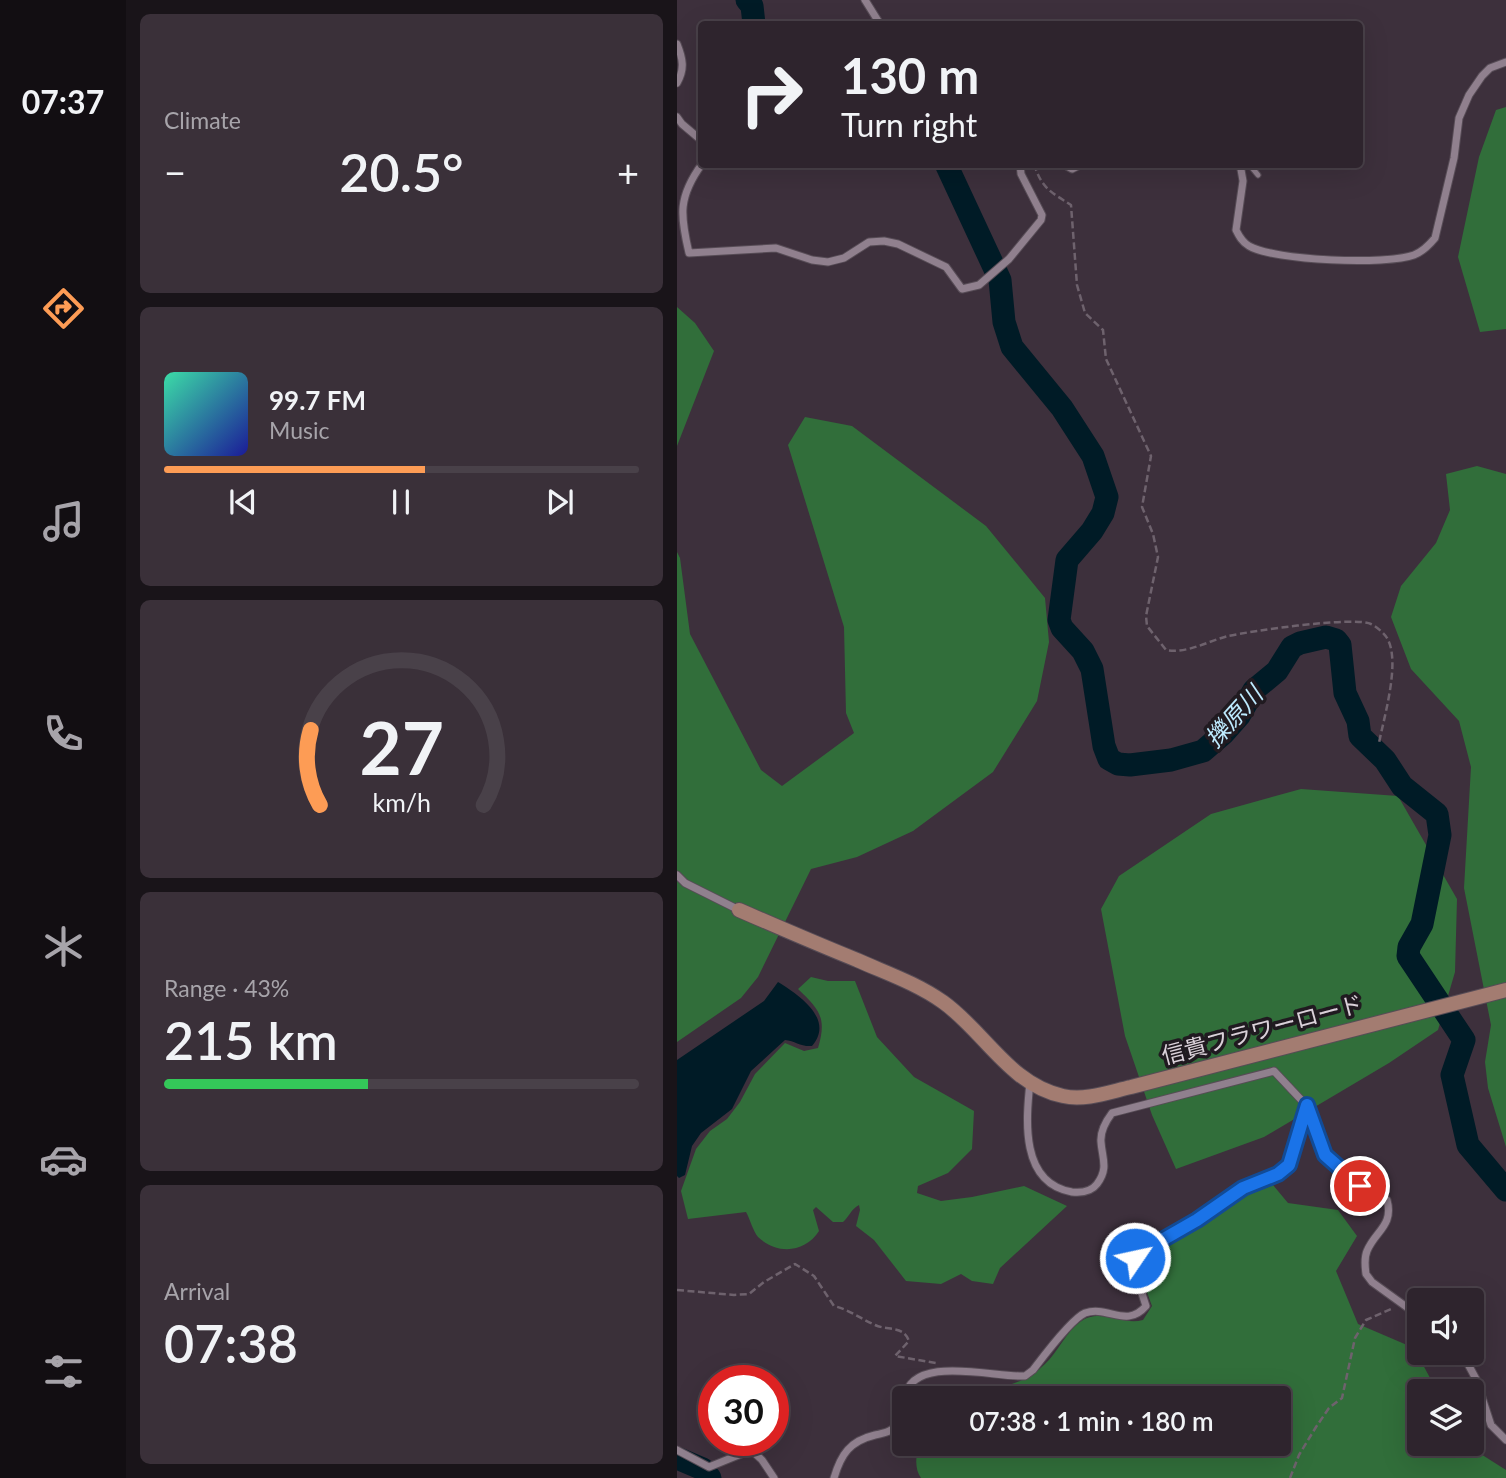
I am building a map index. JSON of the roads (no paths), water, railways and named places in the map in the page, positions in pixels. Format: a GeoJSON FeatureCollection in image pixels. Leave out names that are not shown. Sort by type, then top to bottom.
{"type":"FeatureCollection","features":[{"type":"Feature","properties":{"kind":"street"},"geometry":{"type":"LineString","coordinates":[[865,0],[879,21]]}},
{"type":"Feature","properties":{"kind":"street"},"geometry":{"type":"LineString","coordinates":[[677,44],[683,73],[677,83]]}},
{"type":"Feature","properties":{"kind":"street"},"geometry":{"type":"LineString","coordinates":[[1240,168],[1243,180],[1236,229],[1248,246],[1299,259],[1345,260],[1414,255],[1435,238],[1454,159],[1459,118],[1469,95],[1490,68],[1506,62]]}},
{"type":"Feature","properties":{"kind":"street"},"geometry":{"type":"LineString","coordinates":[[677,117],[698,137]]}},
{"type":"Feature","properties":{"kind":"street"},"geometry":{"type":"LineString","coordinates":[[699,168],[687,186],[682,223],[689,253],[776,248],[812,260],[828,262],[844,258],[868,242],[884,241],[898,244],[946,267],[962,289],[979,285],[1009,259],[1041,220],[1042,215],[1020,168]]}},
{"type":"Feature","properties":{"kind":"street"},"geometry":{"type":"LineString","coordinates":[[677,874],[685,883],[739,910]]}},
{"type":"Feature","properties":{"kind":"street","name":"信貴フラワーロード"},"geometry":{"type":"LineString","coordinates":[[739,910],[923,990],[952,1009],[1017,1073],[1030,1082],[1063,1096],[1094,1096],[1506,990]]}},
{"type":"Feature","properties":{"kind":"street"},"geometry":{"type":"LineString","coordinates":[[1030,1082],[1028,1133],[1030,1151],[1036,1167],[1043,1177],[1077,1193],[1090,1191],[1098,1183],[1105,1160],[1100,1141],[1104,1124],[1112,1112],[1274,1072],[1307,1105],[1325,1155],[1360,1186],[1375,1191],[1387,1200],[1390,1211],[1385,1224],[1367,1251],[1366,1274],[1372,1282],[1407,1307]]}},
{"type":"Feature","properties":{"kind":"street"},"geometry":{"type":"LineString","coordinates":[[908,1386],[914,1380],[933,1372],[1025,1376],[1074,1320],[1085,1313],[1098,1312],[1131,1317],[1140,1314],[1146,1306],[1134,1269],[1135,1258],[1243,1188],[1278,1174],[1289,1165],[1307,1105]]}},
{"type":"Feature","properties":{"kind":"street"},"geometry":{"type":"LineString","coordinates":[[1468,1365],[1476,1379],[1491,1425],[1506,1440]]}},
{"type":"Feature","properties":{"kind":"street"},"geometry":{"type":"LineString","coordinates":[[834,1478],[844,1452],[851,1444],[892,1430]]}},
{"type":"Feature","properties":{"kind":"street"},"geometry":{"type":"LineString","coordinates":[[677,1450],[709,1467],[751,1450],[756,1452],[774,1478]]}},
{"type":"Feature","properties":{"kind":"lane"},"geometry":{"type":"LineString","coordinates":[[1252,168],[1258,175]]}},
{"type":"Feature","properties":{"kind":"water"},"geometry":{"type":"Polygon","coordinates":[[[778,982],[804,1001],[817,1017],[818,1036],[812,1046],[785,1040],[751,1071],[732,1109],[701,1133],[692,1146],[685,1175],[679,1178],[677,1060],[764,1001],[778,982]]]}},
{"type":"Feature","properties":{"kind":"waterway","name":"擽原川"},"geometry":{"type":"LineString","coordinates":[[747,0],[752,6],[754,21]]}},
{"type":"Feature","properties":{"kind":"waterway","name":"擽原川"},"geometry":{"type":"LineString","coordinates":[[948,168],[1000,280],[1004,322],[1012,347],[1062,408],[1093,456],[1107,497],[1103,513],[1092,531],[1067,560],[1059,620],[1062,628],[1083,651],[1092,669],[1104,746],[1109,759],[1118,764],[1130,765],[1171,760],[1203,751],[1239,716],[1254,690],[1277,671],[1292,647],[1326,637],[1336,640],[1340,645],[1345,693],[1358,721],[1360,736],[1385,760],[1402,786],[1437,814],[1440,835],[1422,924],[1409,947],[1408,956],[1464,1040],[1452,1075],[1468,1145],[1506,1190]]}},
{"type":"Feature","properties":{"kind":"waterway"},"geometry":{"type":"LineString","coordinates":[[677,1458],[703,1469],[710,1478]]}}]}
